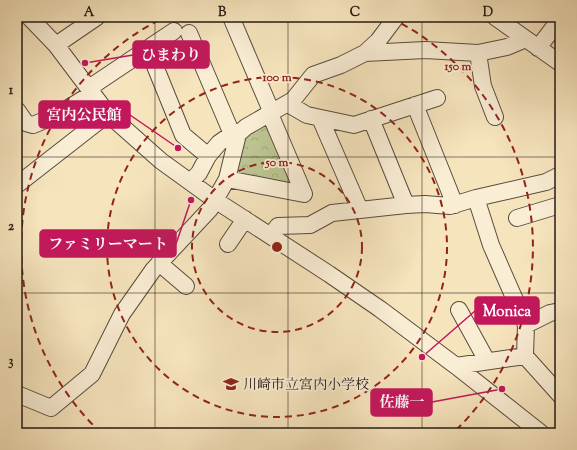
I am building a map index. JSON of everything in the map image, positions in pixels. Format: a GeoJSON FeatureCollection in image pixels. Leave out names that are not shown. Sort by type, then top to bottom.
{"type":"FeatureCollection","features":[{"type":"Feature","properties":{"kind":"street"},"geometry":{"type":"LineString","coordinates":[[29,17],[56,45],[108,114],[161,161],[215,200],[380,309],[456,366],[541,433]]}},
{"type":"Feature","properties":{"kind":"street"},"geometry":{"type":"LineString","coordinates":[[56,45],[97,17]]}},
{"type":"Feature","properties":{"kind":"street"},"geometry":{"type":"LineString","coordinates":[[227,179],[304,194],[231,17]]}},
{"type":"Feature","properties":{"kind":"street"},"geometry":{"type":"LineString","coordinates":[[190,182],[199,173],[208,156],[219,143],[288,104],[313,75],[341,65],[365,53],[378,41],[396,17]]}},
{"type":"Feature","properties":{"kind":"street"},"geometry":{"type":"LineString","coordinates":[[495,17],[560,63]]}},
{"type":"Feature","properties":{"kind":"street"},"geometry":{"type":"LineString","coordinates":[[365,53],[425,50],[478,53],[532,43],[560,19]]}},
{"type":"Feature","properties":{"kind":"street"},"geometry":{"type":"LineString","coordinates":[[17,110],[26,123],[34,125],[57,115],[182,32],[235,134],[227,179],[210,210],[159,263],[122,314],[92,374],[51,408],[17,394]]}},
{"type":"Feature","properties":{"kind":"street"},"geometry":{"type":"LineString","coordinates":[[478,53],[483,86],[495,117]]}},
{"type":"Feature","properties":{"kind":"street"},"geometry":{"type":"LineString","coordinates":[[155,66],[183,135],[208,156]]}},
{"type":"Feature","properties":{"kind":"street"},"geometry":{"type":"LineString","coordinates":[[288,104],[307,115],[354,125],[438,98]]}},
{"type":"Feature","properties":{"kind":"street"},"geometry":{"type":"LineString","coordinates":[[414,105],[455,204]]}},
{"type":"Feature","properties":{"kind":"street"},"geometry":{"type":"LineString","coordinates":[[17,185],[108,114]]}},
{"type":"Feature","properties":{"kind":"street"},"geometry":{"type":"LineString","coordinates":[[320,118],[360,210]]}},
{"type":"Feature","properties":{"kind":"street"},"geometry":{"type":"LineString","coordinates":[[371,119],[406,205]]}},
{"type":"Feature","properties":{"kind":"street"},"geometry":{"type":"LineString","coordinates":[[270,236],[278,226],[310,225],[332,213],[406,205],[425,204],[450,206],[476,198],[546,182],[560,175]]}},
{"type":"Feature","properties":{"kind":"street"},"geometry":{"type":"LineString","coordinates":[[476,198],[491,245],[526,325],[525,356],[560,395]]}},
{"type":"Feature","properties":{"kind":"street"},"geometry":{"type":"LineString","coordinates":[[517,218],[560,205]]}},
{"type":"Feature","properties":{"kind":"street"},"geometry":{"type":"LineString","coordinates":[[228,244],[245,219]]}},
{"type":"Feature","properties":{"kind":"street"},"geometry":{"type":"LineString","coordinates":[[159,263],[186,286]]}},
{"type":"Feature","properties":{"kind":"street"},"geometry":{"type":"LineString","coordinates":[[459,310],[487,361]]}},
{"type":"Feature","properties":{"kind":"street"},"geometry":{"type":"LineString","coordinates":[[526,325],[550,313],[560,311]]}},
{"type":"Feature","properties":{"kind":"street"},"geometry":{"type":"LineString","coordinates":[[456,366],[525,356]]}},
{"type":"Feature","properties":{"kind":"green space"},"geometry":{"type":"Polygon","coordinates":[[[270,114],[304,194],[227,179],[238,134],[270,114]]]}},
{"type":"Feature","properties":{"kind":"place","name":"ひまわり"},"geometry":{"type":"Point","coordinates":[85,63]}},
{"type":"Feature","properties":{"kind":"place","name":"宮内公民館"},"geometry":{"type":"Point","coordinates":[178,148]}},
{"type":"Feature","properties":{"kind":"place","name":"ファミリーマート"},"geometry":{"type":"Point","coordinates":[191,200]}},
{"type":"Feature","properties":{"kind":"place","name":"Monica"},"geometry":{"type":"Point","coordinates":[422,357]}},
{"type":"Feature","properties":{"kind":"place","name":"川崎市立宮内小学校"},"geometry":{"type":"Point","coordinates":[231,384]}},
{"type":"Feature","properties":{"kind":"place","name":"佐藤一"},"geometry":{"type":"Point","coordinates":[502,389]}}]}
